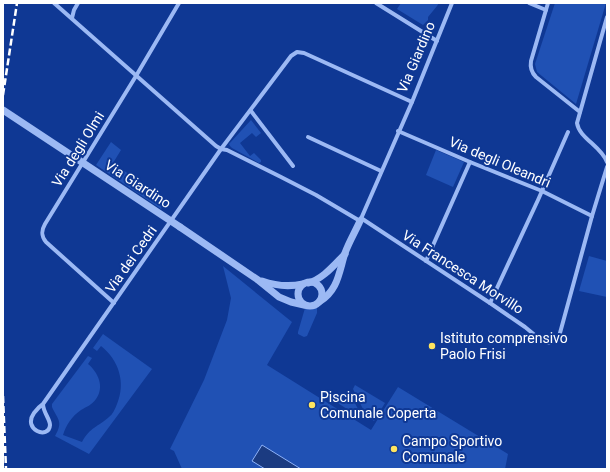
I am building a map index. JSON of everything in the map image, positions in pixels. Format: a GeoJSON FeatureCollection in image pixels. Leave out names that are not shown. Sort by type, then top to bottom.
{"type":"FeatureCollection","features":[{"type":"Feature","properties":{"kind":"street"},"geometry":{"type":"LineString","coordinates":[[54,3],[136,76]]}},
{"type":"Feature","properties":{"kind":"street"},"geometry":{"type":"LineString","coordinates":[[72,18],[78,3]]}},
{"type":"Feature","properties":{"kind":"street","name":"Via degli Olmi"},"geometry":{"type":"LineString","coordinates":[[114,302],[46,242],[42,236],[42,232],[45,224],[179,3]]}},
{"type":"Feature","properties":{"kind":"street"},"geometry":{"type":"LineString","coordinates":[[376,3],[437,41]]}},
{"type":"Feature","properties":{"kind":"street","name":"Via Giardino"},"geometry":{"type":"LineString","coordinates":[[3,110],[180,227],[258,280],[283,299],[304,305],[311,305],[319,302],[327,296],[340,273],[345,254],[412,102],[452,3]]}},
{"type":"Feature","properties":{"kind":"street"},"geometry":{"type":"LineString","coordinates":[[529,3],[546,10]]}},
{"type":"Feature","properties":{"kind":"street"},"geometry":{"type":"LineString","coordinates":[[548,3],[531,61],[532,71],[536,77],[580,112]]}},
{"type":"Feature","properties":{"kind":"street"},"geometry":{"type":"LineString","coordinates":[[607,17],[577,122],[580,132],[604,155],[607,162]]}},
{"type":"Feature","properties":{"kind":"street","name":"Via dei Cedri"},"geometry":{"type":"LineString","coordinates":[[44,404],[44,410],[50,425],[49,429],[41,433],[33,429],[31,418],[34,413],[44,404],[221,149],[290,57],[296,52],[304,53],[412,102]]}},
{"type":"Feature","properties":{"kind":"street","name":"Via Francesca Morvillo"},"geometry":{"type":"LineString","coordinates":[[136,76],[216,146],[281,177],[360,220],[426,261],[525,327],[542,341],[548,343],[558,338],[560,334],[592,216]]}},
{"type":"Feature","properties":{"kind":"street"},"geometry":{"type":"LineString","coordinates":[[251,110],[293,166]]}},
{"type":"Feature","properties":{"kind":"street","name":"Via degli Oleandri"},"geometry":{"type":"LineString","coordinates":[[398,131],[542,191],[592,216]]}},
{"type":"Feature","properties":{"kind":"street"},"geometry":{"type":"LineString","coordinates":[[490,303],[568,132]]}},
{"type":"Feature","properties":{"kind":"street"},"geometry":{"type":"LineString","coordinates":[[308,137],[381,171]]}},
{"type":"Feature","properties":{"kind":"street"},"geometry":{"type":"LineString","coordinates":[[426,261],[470,162]]}},
{"type":"Feature","properties":{"kind":"street"},"geometry":{"type":"LineString","coordinates":[[592,216],[607,167]]}},
{"type":"Feature","properties":{"kind":"street","name":"Via Giardino"},"geometry":{"type":"LineString","coordinates":[[258,280],[269,284],[285,286],[296,286],[312,282],[323,275],[345,254]]}},
{"type":"Feature","properties":{"kind":"street"},"geometry":{"type":"LineString","coordinates":[[304,305],[299,300],[298,292],[299,289],[306,283],[313,283],[319,288],[322,295],[319,302]]}},
{"type":"Feature","properties":{"kind":"shaded area"},"geometry":{"type":"Polygon","coordinates":[[[401,3],[439,3],[423,25],[397,9],[401,3]]]}},
{"type":"Feature","properties":{"kind":"shaded area"},"geometry":{"type":"Polygon","coordinates":[[[555,3],[606,3],[576,104],[537,72],[535,64],[555,3]]]}},
{"type":"Feature","properties":{"kind":"shaded area"},"geometry":{"type":"Polygon","coordinates":[[[251,120],[261,133],[256,137],[252,133],[240,143],[250,156],[254,153],[261,160],[259,163],[232,148],[229,144],[251,120]]]}},
{"type":"Feature","properties":{"kind":"shaded area"},"geometry":{"type":"Polygon","coordinates":[[[111,142],[121,150],[113,163],[167,201],[161,209],[96,165],[111,142]]]}},
{"type":"Feature","properties":{"kind":"shaded area"},"geometry":{"type":"Polygon","coordinates":[[[436,150],[464,162],[453,187],[426,175],[436,150]]]}},
{"type":"Feature","properties":{"kind":"shaded area"},"geometry":{"type":"Polygon","coordinates":[[[589,256],[607,261],[607,297],[579,291],[589,256]]]}},
{"type":"Feature","properties":{"kind":"shaded area"},"geometry":{"type":"Polygon","coordinates":[[[223,266],[292,322],[267,365],[371,430],[398,387],[508,454],[505,469],[182,469],[174,451],[170,449],[204,380],[227,320],[231,298],[223,266]]]}},
{"type":"Feature","properties":{"kind":"shaded area"},"geometry":{"type":"Polygon","coordinates":[[[317,307],[317,313],[307,336],[304,337],[298,334],[305,308],[317,307]]]}},
{"type":"Feature","properties":{"kind":"shaded area"},"geometry":{"type":"Polygon","coordinates":[[[103,334],[152,369],[89,454],[55,436],[59,427],[59,420],[52,407],[52,404],[88,356],[92,358],[88,364],[95,371],[99,380],[99,394],[93,403],[78,412],[72,418],[63,435],[82,442],[91,430],[112,414],[120,396],[121,380],[116,365],[107,352],[101,346],[97,351],[93,348],[103,334]]]}},
{"type":"Feature","properties":{"kind":"shaded area"},"geometry":{"type":"Polygon","coordinates":[[[355,385],[385,403],[374,421],[366,415],[353,389],[355,385]]]}},
{"type":"Feature","properties":{"kind":"shaded area"},"geometry":{"type":"Polygon","coordinates":[[[350,394],[364,420],[333,400],[335,396],[345,402],[350,394]]]}},
{"type":"Feature","properties":{"kind":"shaded area"},"geometry":{"type":"Polygon","coordinates":[[[262,445],[301,469],[265,469],[252,461],[262,445]]]}},
{"type":"Feature","properties":{"kind":"railway"},"geometry":{"type":"LineString","coordinates":[[3,95],[17,3]]}},
{"type":"Feature","properties":{"kind":"railway"},"geometry":{"type":"LineString","coordinates":[[3,396],[6,469]]}},
{"type":"Feature","properties":{"kind":"place","name":"Istituto comprensivo Paolo Frisi"},"geometry":{"type":"Point","coordinates":[432,346]}},
{"type":"Feature","properties":{"kind":"place","name":"Piscina Comunale Coperta"},"geometry":{"type":"Point","coordinates":[312,405]}},
{"type":"Feature","properties":{"kind":"place","name":"Campo Sportivo Comunale"},"geometry":{"type":"Point","coordinates":[394,449]}}]}
